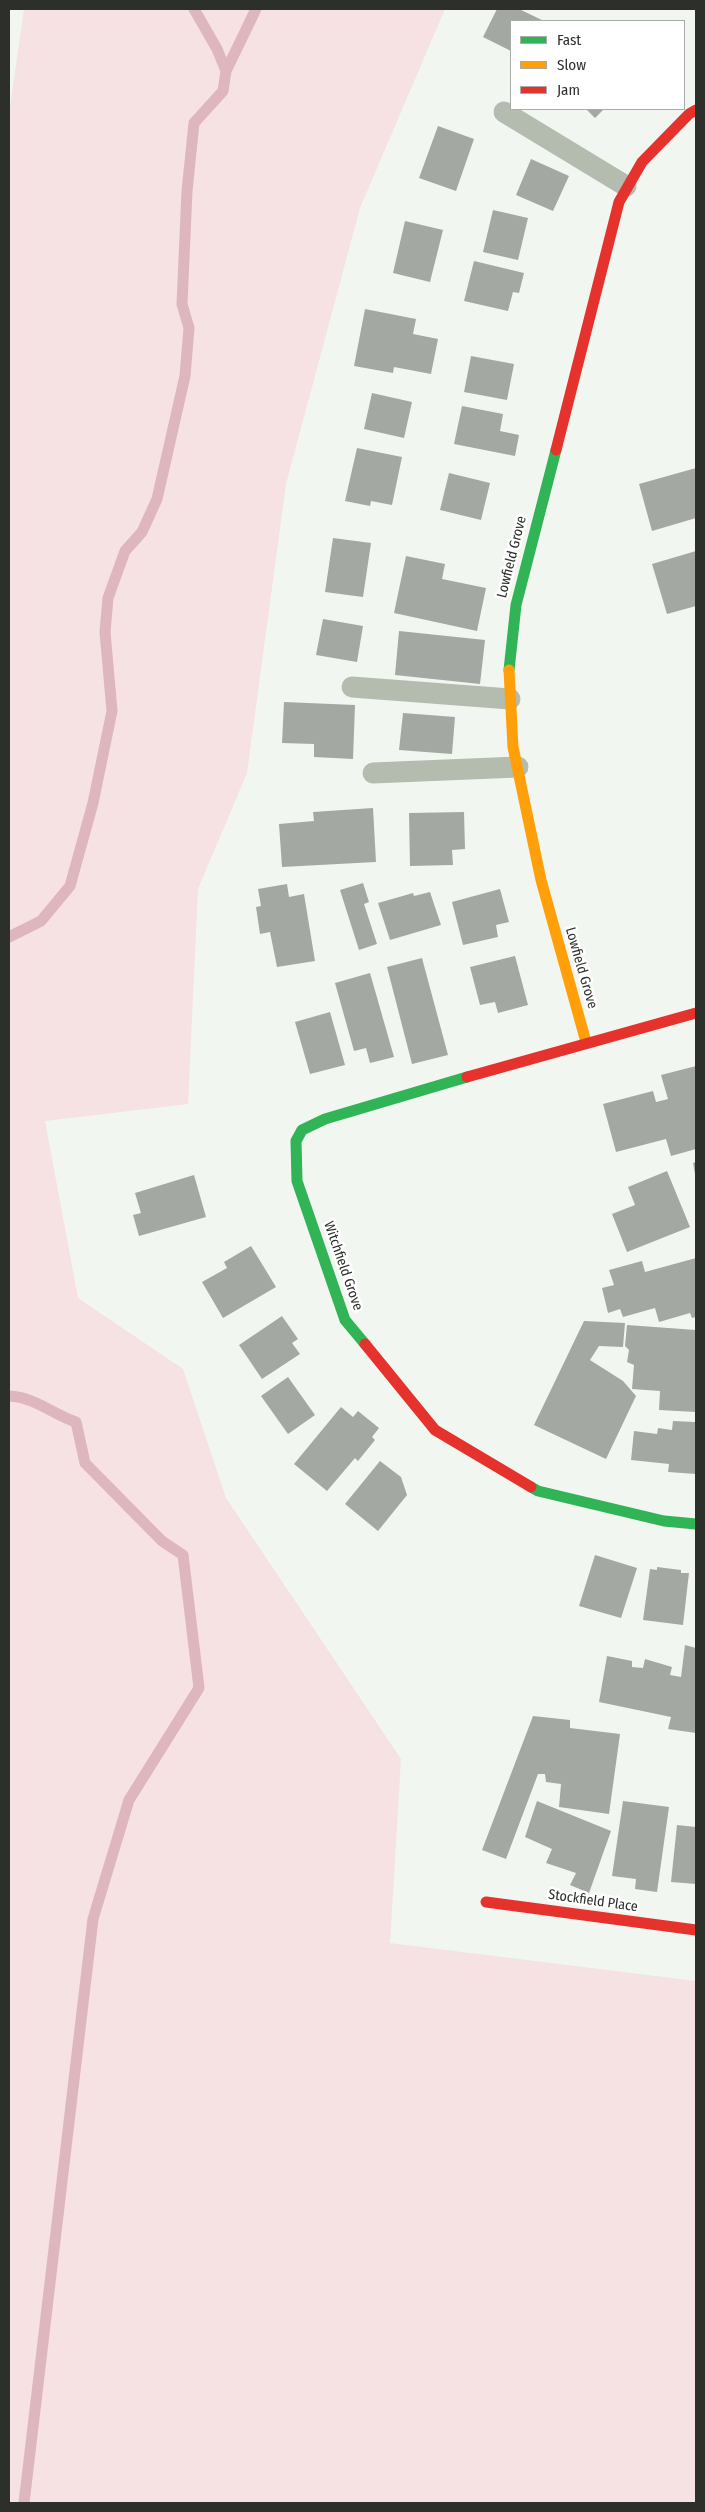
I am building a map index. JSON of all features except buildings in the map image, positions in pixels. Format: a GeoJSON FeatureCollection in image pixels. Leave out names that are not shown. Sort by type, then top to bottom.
{"type":"FeatureCollection","features":[{"type":"Feature","properties":{"kind":"street","name":"Lowfield Grove"},"geometry":{"type":"LineString","coordinates":[[586,1042],[541,880],[514,748],[508,675],[516,605],[619,202],[626,186],[642,162],[689,114],[696,110]]}},
{"type":"Feature","properties":{"kind":"street","name":"Witchfield Grove"},"geometry":{"type":"LineString","coordinates":[[696,1013],[586,1042],[312,1124],[302,1130],[296,1140],[295,1156],[297,1181],[345,1320],[434,1430],[538,1491],[664,1521],[696,1524]]}},
{"type":"Feature","properties":{"kind":"street","name":"Stockfield Place"},"geometry":{"type":"LineString","coordinates":[[486,1902],[696,1930]]}},
{"type":"Feature","properties":{"kind":"lane"},"geometry":{"type":"LineString","coordinates":[[504,112],[626,186]]}},
{"type":"Feature","properties":{"kind":"lane"},"geometry":{"type":"LineString","coordinates":[[352,686],[510,699]]}},
{"type":"Feature","properties":{"kind":"lane"},"geometry":{"type":"LineString","coordinates":[[373,773],[518,767]]}},
{"type":"Feature","properties":{"kind":"shaded area"},"geometry":{"type":"Polygon","coordinates":[[[24,9],[445,9],[360,208],[286,484],[247,773],[198,889],[188,1104],[45,1121],[78,1298],[183,1369],[226,1498],[401,1759],[390,1943],[696,1981],[696,2503],[9,2503],[9,114],[24,9]]]}},
{"type":"Feature","properties":{"kind":"waterway"},"geometry":{"type":"LineString","coordinates":[[194,9],[217,49],[226,71]]}},
{"type":"Feature","properties":{"kind":"waterway"},"geometry":{"type":"LineString","coordinates":[[9,937],[41,921],[70,886],[93,803],[112,711],[105,632],[108,598],[125,551],[142,532],[157,499],[185,376],[189,328],[182,304],[187,191],[194,123],[223,91],[226,71],[256,9]]}},
{"type":"Feature","properties":{"kind":"waterway"},"geometry":{"type":"LineString","coordinates":[[9,1396],[27,1399],[76,1422],[85,1463],[162,1541],[183,1555],[199,1688],[129,1800],[93,1919],[24,2503]]}},
{"type":"Feature","properties":{"kind":"traffic: fast"},"geometry":{"type":"LineString","coordinates":[[509,670],[516,605],[556,450]]}},
{"type":"Feature","properties":{"kind":"traffic: fast"},"geometry":{"type":"LineString","coordinates":[[365,1344],[345,1320],[297,1181],[296,1141],[302,1130],[325,1119],[467,1077]]}},
{"type":"Feature","properties":{"kind":"traffic: fast"},"geometry":{"type":"LineString","coordinates":[[531,1487],[538,1491],[664,1521],[696,1524]]}},
{"type":"Feature","properties":{"kind":"traffic: slow"},"geometry":{"type":"LineString","coordinates":[[509,670],[513,747],[541,880],[586,1042]]}},
{"type":"Feature","properties":{"kind":"traffic: jam"},"geometry":{"type":"LineString","coordinates":[[556,450],[619,202],[642,162],[689,114],[696,110]]}},
{"type":"Feature","properties":{"kind":"traffic: jam"},"geometry":{"type":"LineString","coordinates":[[467,1077],[696,1013]]}},
{"type":"Feature","properties":{"kind":"traffic: jam"},"geometry":{"type":"LineString","coordinates":[[365,1344],[435,1430],[531,1487]]}},
{"type":"Feature","properties":{"kind":"traffic: jam"},"geometry":{"type":"LineString","coordinates":[[486,1902],[696,1930]]}}]}
